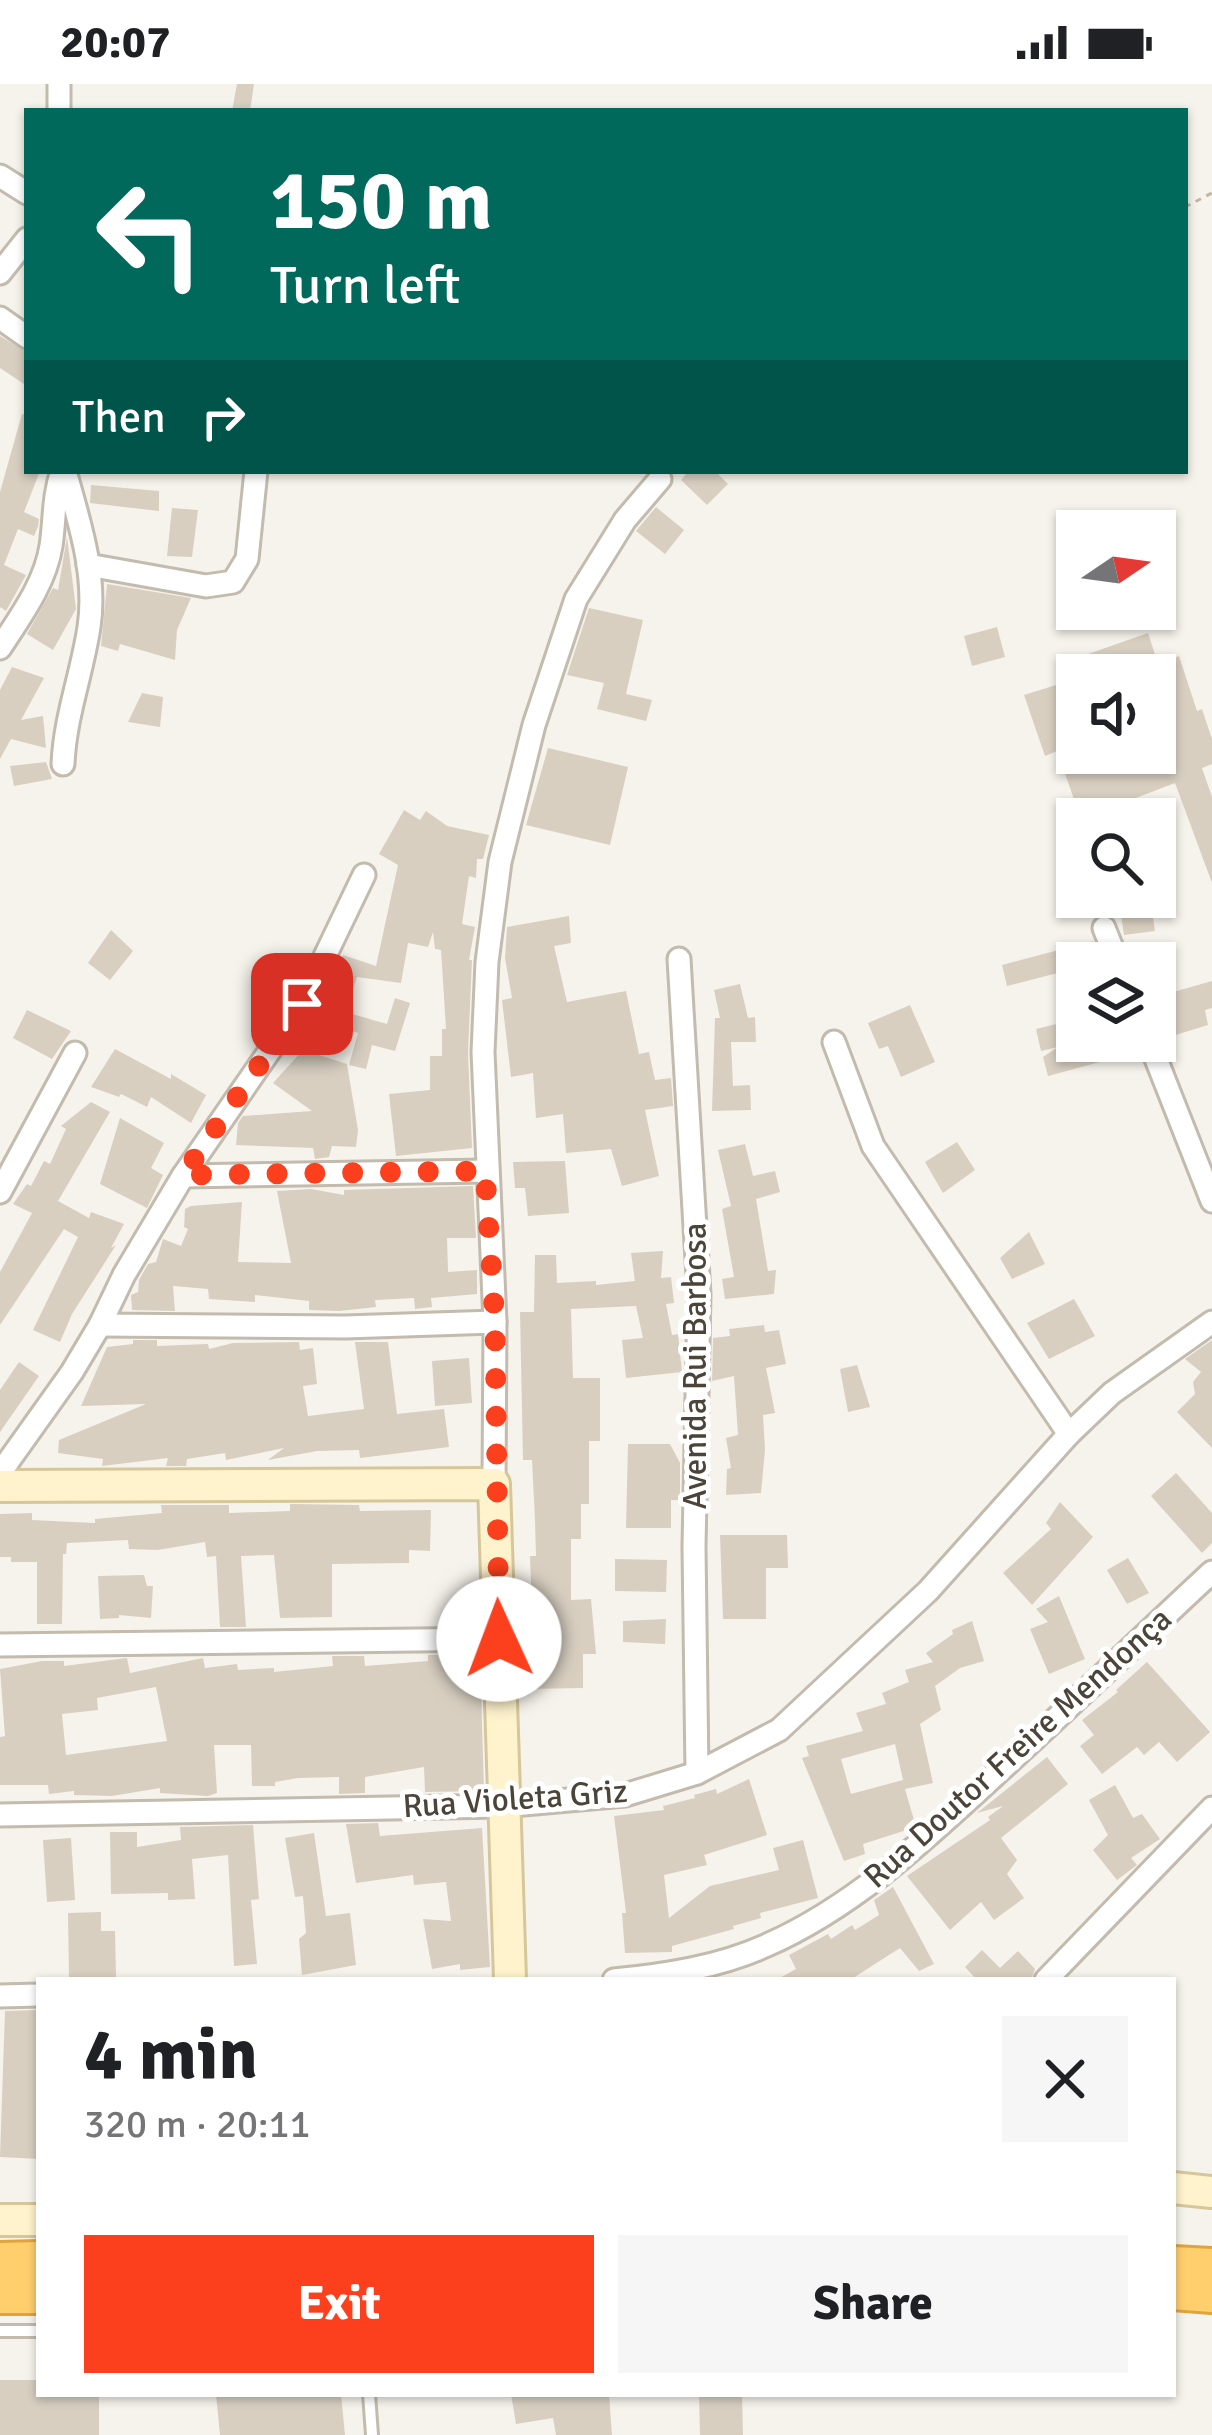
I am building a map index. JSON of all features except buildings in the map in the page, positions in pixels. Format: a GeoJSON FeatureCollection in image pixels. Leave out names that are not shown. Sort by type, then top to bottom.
{"type":"FeatureCollection","features":[{"type":"Feature","properties":{"kind":"highway"},"geometry":{"type":"LineString","coordinates":[[0,2261],[36,2260]]}},
{"type":"Feature","properties":{"kind":"highway"},"geometry":{"type":"LineString","coordinates":[[1176,2265],[1212,2267]]}},
{"type":"Feature","properties":{"kind":"highway"},"geometry":{"type":"LineString","coordinates":[[1176,2291],[1212,2294]]}},
{"type":"Feature","properties":{"kind":"highway"},"geometry":{"type":"LineString","coordinates":[[0,2295],[36,2295]]}},
{"type":"Feature","properties":{"kind":"main road"},"geometry":{"type":"LineString","coordinates":[[0,1486],[494,1484],[509,1977]]}},
{"type":"Feature","properties":{"kind":"main road"},"geometry":{"type":"LineString","coordinates":[[1176,2188],[1212,2192]]}},
{"type":"Feature","properties":{"kind":"main road"},"geometry":{"type":"LineString","coordinates":[[0,2220],[36,2220]]}},
{"type":"Feature","properties":{"kind":"street"},"geometry":{"type":"LineString","coordinates":[[0,273],[24,243]]}},
{"type":"Feature","properties":{"kind":"street"},"geometry":{"type":"LineString","coordinates":[[0,648],[41,580],[51,549],[53,496],[62,474]]}},
{"type":"Feature","properties":{"kind":"street"},"geometry":{"type":"LineString","coordinates":[[63,764],[68,707],[89,626],[88,565],[64,474]]}},
{"type":"Feature","properties":{"kind":"street"},"geometry":{"type":"LineString","coordinates":[[88,565],[206,586],[233,582],[247,560],[256,474]]}},
{"type":"Feature","properties":{"kind":"street"},"geometry":{"type":"LineString","coordinates":[[494,1484],[495,1322],[483,1052],[500,862],[534,725],[576,599],[625,520],[660,478]]}},
{"type":"Feature","properties":{"kind":"street"},"geometry":{"type":"LineString","coordinates":[[0,1473],[62,1387],[183,1175],[302,1004],[364,875]]}},
{"type":"Feature","properties":{"kind":"street"},"geometry":{"type":"LineString","coordinates":[[1104,928],[1110,942]]}},
{"type":"Feature","properties":{"kind":"street","name":"Avenida Rui Barbosa"},"geometry":{"type":"LineString","coordinates":[[679,959],[699,1294],[694,1568],[697,1773]]}},
{"type":"Feature","properties":{"kind":"street"},"geometry":{"type":"LineString","coordinates":[[834,1042],[873,1146],[1069,1434]]}},
{"type":"Feature","properties":{"kind":"street"},"geometry":{"type":"LineString","coordinates":[[0,1192],[75,1053]]}},
{"type":"Feature","properties":{"kind":"street"},"geometry":{"type":"LineString","coordinates":[[1157,1062],[1212,1201]]}},
{"type":"Feature","properties":{"kind":"street"},"geometry":{"type":"LineString","coordinates":[[183,1175],[485,1171]]}},
{"type":"Feature","properties":{"kind":"street"},"geometry":{"type":"LineString","coordinates":[[100,1325],[345,1328],[495,1322]]}},
{"type":"Feature","properties":{"kind":"street","name":"Rua Violeta Griz"},"geometry":{"type":"LineString","coordinates":[[0,1815],[502,1806],[626,1795],[697,1773],[757,1745],[816,1698],[928,1591],[1069,1434],[1127,1381],[1212,1322]]}},
{"type":"Feature","properties":{"kind":"street","name":"Rua Doutor Freire Mendonça"},"geometry":{"type":"LineString","coordinates":[[632,1977],[717,1963],[763,1947],[868,1885],[946,1820],[1212,1571]]}},
{"type":"Feature","properties":{"kind":"street"},"geometry":{"type":"LineString","coordinates":[[0,1646],[499,1639]]}},
{"type":"Feature","properties":{"kind":"street"},"geometry":{"type":"LineString","coordinates":[[1049,1977],[1212,1808]]}},
{"type":"Feature","properties":{"kind":"street"},"geometry":{"type":"LineString","coordinates":[[0,1996],[36,1995]]}},
{"type":"Feature","properties":{"kind":"lane"},"geometry":{"type":"LineString","coordinates":[[0,2331],[36,2331]]}},
{"type":"Feature","properties":{"kind":"lane"},"geometry":{"type":"LineString","coordinates":[[369,2397],[372,2435]]}},
{"type":"Feature","properties":{"kind":"route"},"geometry":{"type":"LineString","coordinates":[[302,1004],[183,1175],[485,1171],[495,1322],[499,1639]]}}]}
